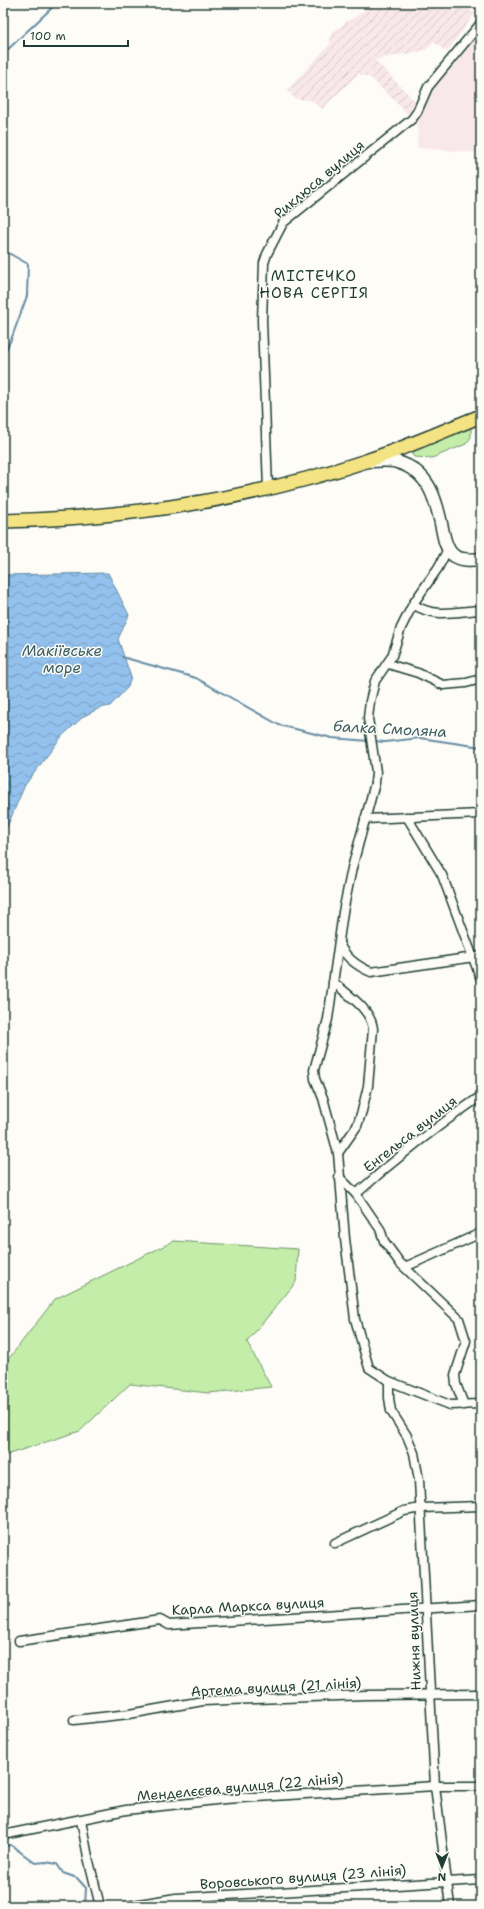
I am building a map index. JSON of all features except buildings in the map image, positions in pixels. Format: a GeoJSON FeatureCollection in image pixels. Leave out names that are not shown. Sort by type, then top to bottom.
{"type":"FeatureCollection","features":[{"type":"Feature","properties":{"kind":"main road"},"geometry":{"type":"LineString","coordinates":[[3,521],[100,515],[158,509],[268,489],[366,461],[481,416]]}},
{"type":"Feature","properties":{"kind":"street","name":"Риклюса вулиця"},"geometry":{"type":"LineString","coordinates":[[268,489],[262,320],[264,264],[267,254],[282,223],[412,118],[417,112],[428,87],[481,23]]}},
{"type":"Feature","properties":{"kind":"street"},"geometry":{"type":"LineString","coordinates":[[366,461],[396,461],[414,469],[426,481],[435,497],[445,544],[448,549],[456,557],[470,560],[481,559]]}},
{"type":"Feature","properties":{"kind":"street"},"geometry":{"type":"LineString","coordinates":[[448,549],[438,568],[413,604],[401,628],[392,656],[375,681],[368,718],[369,733],[374,754],[376,772],[375,783],[352,868],[328,1019],[314,1074],[323,1098],[338,1153],[345,1239],[355,1319],[368,1368],[389,1381],[450,1405],[481,1404]]}},
{"type":"Feature","properties":{"kind":"street"},"geometry":{"type":"LineString","coordinates":[[413,604],[428,612],[437,614],[481,610]]}},
{"type":"Feature","properties":{"kind":"street"},"geometry":{"type":"LineString","coordinates":[[388,664],[418,673],[443,685],[466,683],[481,679]]}},
{"type":"Feature","properties":{"kind":"street"},"geometry":{"type":"LineString","coordinates":[[365,819],[481,814]]}},
{"type":"Feature","properties":{"kind":"street"},"geometry":{"type":"LineString","coordinates":[[407,817],[442,875],[477,956],[481,979]]}},
{"type":"Feature","properties":{"kind":"street"},"geometry":{"type":"LineString","coordinates":[[339,943],[349,959],[359,967],[371,972],[477,956]]}},
{"type":"Feature","properties":{"kind":"street"},"geometry":{"type":"LineString","coordinates":[[333,982],[368,1013],[373,1021],[374,1029],[368,1086],[362,1111],[357,1126],[338,1153]]}},
{"type":"Feature","properties":{"kind":"street","name":"Енгельса вулиця"},"geometry":{"type":"LineString","coordinates":[[356,1194],[391,1163],[442,1122],[481,1096]]}},
{"type":"Feature","properties":{"kind":"street"},"geometry":{"type":"LineString","coordinates":[[339,1177],[356,1194],[380,1229],[384,1241],[405,1267],[459,1318],[466,1341],[455,1375],[456,1384],[464,1405]]}},
{"type":"Feature","properties":{"kind":"street"},"geometry":{"type":"LineString","coordinates":[[405,1267],[481,1233]]}},
{"type":"Feature","properties":{"kind":"street","name":"Нижня вулиця"},"geometry":{"type":"LineString","coordinates":[[389,1381],[391,1412],[408,1436],[414,1453],[421,1508],[429,1694],[435,1786],[450,1906]]}},
{"type":"Feature","properties":{"kind":"street"},"geometry":{"type":"LineString","coordinates":[[335,1543],[397,1514],[421,1508],[481,1506]]}},
{"type":"Feature","properties":{"kind":"street","name":"Карла Маркса вулиця"},"geometry":{"type":"LineString","coordinates":[[19,1641],[160,1620],[169,1625],[481,1605]]}},
{"type":"Feature","properties":{"kind":"street","name":"Артема вулиця (21 лiнiя)"},"geometry":{"type":"LineString","coordinates":[[74,1720],[129,1714],[203,1701],[429,1694],[481,1694]]}},
{"type":"Feature","properties":{"kind":"street","name":"Менделєєва вулиця (22 лiнiя)"},"geometry":{"type":"LineString","coordinates":[[3,1835],[126,1810],[225,1799],[435,1786],[481,1786]]}},
{"type":"Feature","properties":{"kind":"street"},"geometry":{"type":"LineString","coordinates":[[81,1820],[100,1906]]}},
{"type":"Feature","properties":{"kind":"street","name":"Воровського вулиця (23 лiнiя)"},"geometry":{"type":"LineString","coordinates":[[127,1906],[176,1898],[481,1880]]}},
{"type":"Feature","properties":{"kind":"shaded area"},"geometry":{"type":"Polygon","coordinates":[[[375,3],[458,3],[475,13],[447,52],[434,42],[426,50],[375,60],[417,103],[407,113],[371,78],[358,74],[322,109],[311,100],[295,99],[287,90],[330,44],[331,33],[375,3]]]}},
{"type":"Feature","properties":{"kind":"shaded area"},"geometry":{"type":"Polygon","coordinates":[[[481,28],[481,153],[417,148],[418,122],[433,85],[481,28]]]}},
{"type":"Feature","properties":{"kind":"green space"},"geometry":{"type":"Polygon","coordinates":[[[471,427],[471,437],[466,444],[432,458],[414,457],[411,453],[471,427]]]}},
{"type":"Feature","properties":{"kind":"green space"},"geometry":{"type":"Polygon","coordinates":[[[174,1241],[298,1249],[296,1282],[247,1342],[271,1387],[208,1393],[130,1384],[80,1431],[3,1456],[3,1366],[55,1299],[174,1241]]]}},
{"type":"Feature","properties":{"kind":"water","name":"Макіївське море"},"geometry":{"type":"Polygon","coordinates":[[[108,573],[129,615],[118,639],[131,677],[128,687],[110,706],[100,708],[84,716],[62,736],[25,785],[3,836],[3,575],[108,573]]]}},
{"type":"Feature","properties":{"kind":"waterway"},"geometry":{"type":"LineString","coordinates":[[3,54],[57,3]]}},
{"type":"Feature","properties":{"kind":"waterway"},"geometry":{"type":"LineString","coordinates":[[3,4],[55,5]]}},
{"type":"Feature","properties":{"kind":"waterway"},"geometry":{"type":"LineString","coordinates":[[3,250],[28,264],[27,296],[12,337],[3,356]]}},
{"type":"Feature","properties":{"kind":"waterway","name":"балка Смоляна"},"geometry":{"type":"LineString","coordinates":[[122,657],[196,678],[279,725],[332,738],[369,741]]}},
{"type":"Feature","properties":{"kind":"waterway","name":"балка Смоляна"},"geometry":{"type":"LineString","coordinates":[[373,741],[385,742],[420,738],[481,747]]}},
{"type":"Feature","properties":{"kind":"waterway"},"geometry":{"type":"LineString","coordinates":[[3,1846],[11,1845],[35,1863],[46,1862],[57,1864],[63,1873],[77,1878],[86,1888],[85,1906]]}},
{"type":"Feature","properties":{"kind":"district","name":"МІСТЕЧКО НОВА СЕРГІЯ"},"geometry":{"type":"Point","coordinates":[314,284]}}]}
